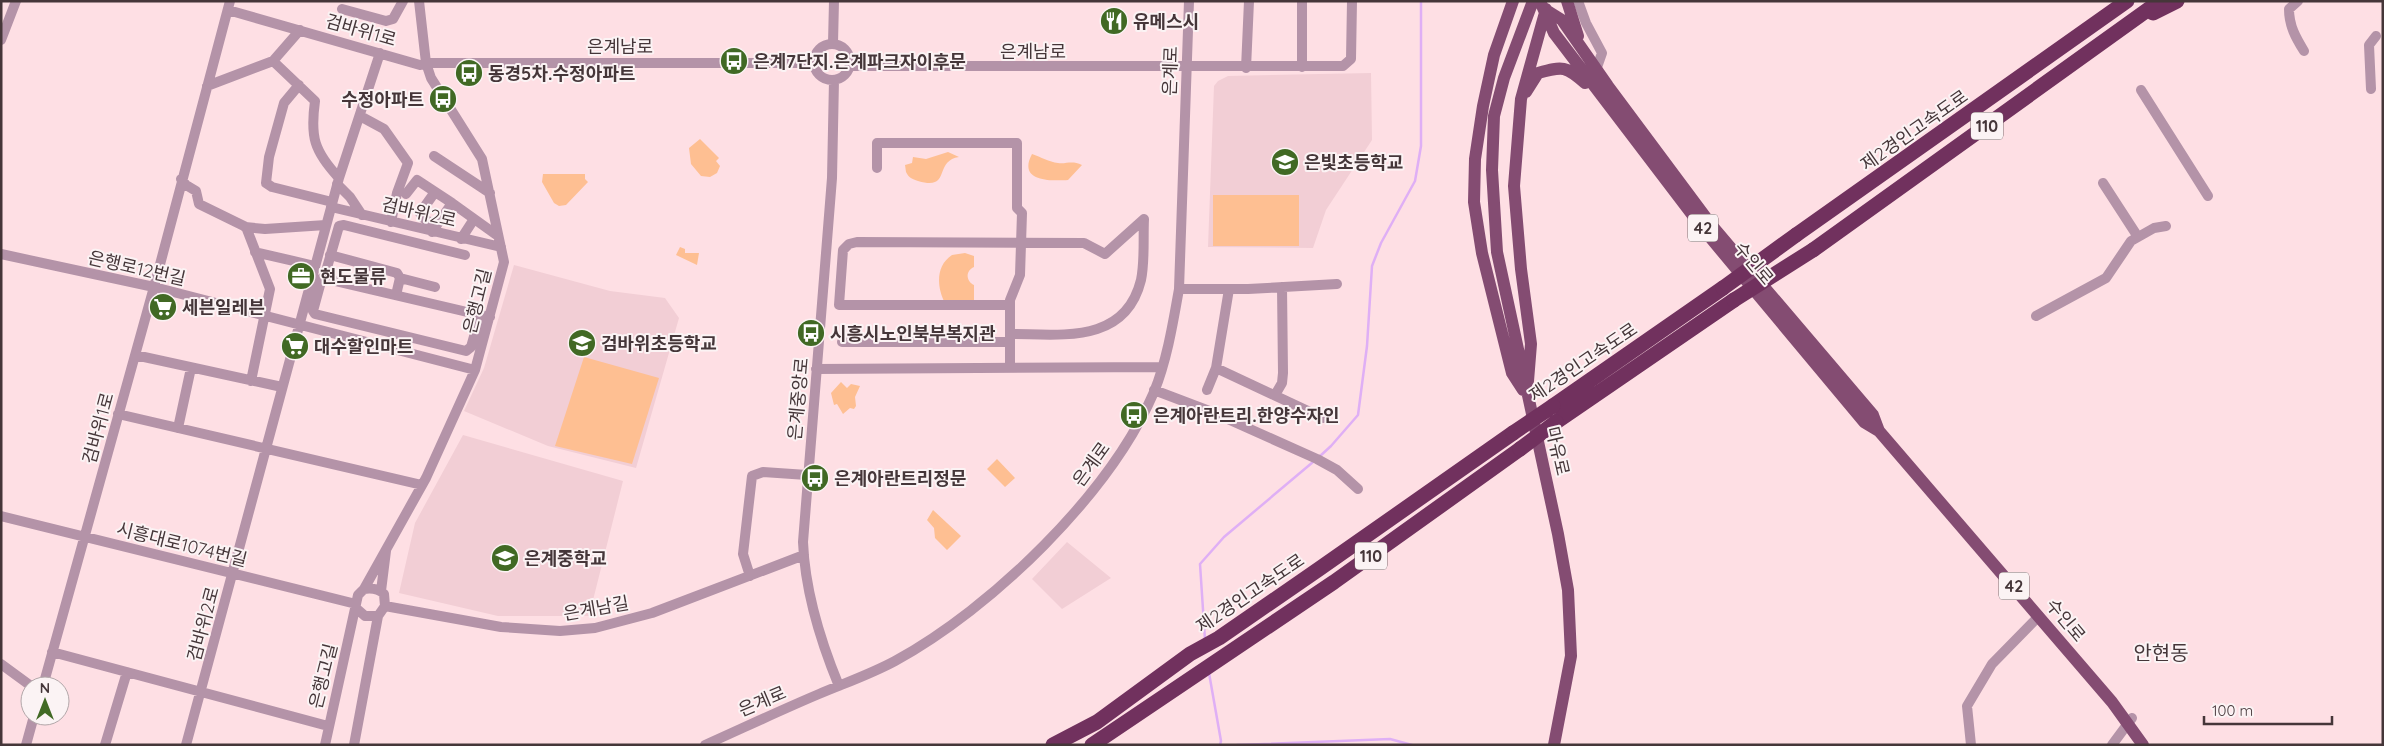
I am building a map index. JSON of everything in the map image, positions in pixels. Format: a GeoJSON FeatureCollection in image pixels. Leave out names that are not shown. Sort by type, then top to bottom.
{"type":"FeatureCollection","features":[{"type":"Feature","properties":{"kind":"highway","name":"제2경인고속도로"},"geometry":{"type":"LineString","coordinates":[[1053,745],[1097,722],[1190,654],[1218,638],[1723,288],[2128,1]]}},
{"type":"Feature","properties":{"kind":"highway","name":"제2경인고속도로"},"geometry":{"type":"LineString","coordinates":[[1092,745],[1334,582],[1556,422],[1734,300],[1813,250],[2160,1]]}},
{"type":"Feature","properties":{"kind":"highway"},"geometry":{"type":"LineString","coordinates":[[2125,27],[2177,1]]}},
{"type":"Feature","properties":{"kind":"main road"},"geometry":{"type":"LineString","coordinates":[[1500,38],[1506,1]]}},
{"type":"Feature","properties":{"kind":"main road"},"geometry":{"type":"LineString","coordinates":[[1513,1],[1494,55],[1483,106],[1475,159],[1474,202],[1482,253],[1512,372],[1528,396]]}},
{"type":"Feature","properties":{"kind":"main road","name":"마유로"},"geometry":{"type":"LineString","coordinates":[[1533,1],[1504,78],[1494,116],[1492,170],[1497,252],[1558,534],[1568,590],[1570,656],[1561,718],[1554,745]]}},
{"type":"Feature","properties":{"kind":"main road"},"geometry":{"type":"LineString","coordinates":[[1567,1],[1582,48]]}},
{"type":"Feature","properties":{"kind":"main road"},"geometry":{"type":"LineString","coordinates":[[1528,396],[1531,344],[1520,269],[1514,186],[1521,100],[1545,4]]}},
{"type":"Feature","properties":{"kind":"main road","name":"수인로"},"geometry":{"type":"LineString","coordinates":[[1545,4],[1562,20],[1596,70],[1713,226],[1873,415],[1879,431]]}},
{"type":"Feature","properties":{"kind":"main road","name":"수인로"},"geometry":{"type":"LineString","coordinates":[[1545,4],[1554,33],[1704,230],[1864,422],[1879,431],[2130,720],[2144,745]]}},
{"type":"Feature","properties":{"kind":"main road"},"geometry":{"type":"LineString","coordinates":[[1521,100],[1538,73],[1559,67],[1570,70],[1610,106]]}},
{"type":"Feature","properties":{"kind":"street"},"geometry":{"type":"LineString","coordinates":[[1,40],[16,1]]}},
{"type":"Feature","properties":{"kind":"street"},"geometry":{"type":"LineString","coordinates":[[342,10],[386,21],[394,19],[403,1]]}},
{"type":"Feature","properties":{"kind":"street","name":"은행고길"},"geometry":{"type":"LineString","coordinates":[[326,745],[328,726],[358,596],[364,589],[422,485],[475,370],[485,316],[502,275],[504,262],[482,159],[431,78],[426,63],[418,1]]}},
{"type":"Feature","properties":{"kind":"street"},"geometry":{"type":"LineString","coordinates":[[833,44],[834,1]]}},
{"type":"Feature","properties":{"kind":"street","name":"은계로"},"geometry":{"type":"LineString","coordinates":[[705,745],[868,675],[921,646],[988,596],[1056,530],[1103,478],[1131,436],[1154,390],[1162,367],[1178,289],[1189,1]]}},
{"type":"Feature","properties":{"kind":"street"},"geometry":{"type":"LineString","coordinates":[[1246,68],[1248,1]]}},
{"type":"Feature","properties":{"kind":"street"},"geometry":{"type":"LineString","coordinates":[[1302,1],[1302,67]]}},
{"type":"Feature","properties":{"kind":"street","name":"은계남로"},"geometry":{"type":"LineString","coordinates":[[850,66],[1186,66],[1246,68],[1343,66],[1350,63],[1352,1]]}},
{"type":"Feature","properties":{"kind":"street"},"geometry":{"type":"LineString","coordinates":[[1578,1],[1586,23],[1602,53],[1596,70]]}},
{"type":"Feature","properties":{"kind":"street"},"geometry":{"type":"LineString","coordinates":[[2298,1],[2287,5],[2294,34],[2304,51]]}},
{"type":"Feature","properties":{"kind":"street","name":"검바위1로"},"geometry":{"type":"LineString","coordinates":[[46,676],[154,287],[181,179],[229,6],[300,30],[420,65],[426,63]]}},
{"type":"Feature","properties":{"kind":"street"},"geometry":{"type":"LineString","coordinates":[[207,86],[273,62],[300,30]]}},
{"type":"Feature","properties":{"kind":"street"},"geometry":{"type":"LineString","coordinates":[[2372,89],[2369,45],[2376,36]]}},
{"type":"Feature","properties":{"kind":"street"},"geometry":{"type":"LineString","coordinates":[[827,44],[833,44],[847,51],[850,66],[844,76],[834,80],[822,77],[814,63],[817,51],[827,44]]}},
{"type":"Feature","properties":{"kind":"street","name":"검바위2로"},"geometry":{"type":"LineString","coordinates":[[186,745],[338,181],[380,52]]}},
{"type":"Feature","properties":{"kind":"street"},"geometry":{"type":"LineString","coordinates":[[273,62],[299,84],[315,101],[312,130],[316,147],[327,166],[362,215]]}},
{"type":"Feature","properties":{"kind":"street","name":"은계남로"},"geometry":{"type":"LineString","coordinates":[[426,63],[814,63]]}},
{"type":"Feature","properties":{"kind":"street","name":"은계중앙로"},"geometry":{"type":"LineString","coordinates":[[834,80],[832,178],[807,475],[804,555],[816,622],[839,686]]}},
{"type":"Feature","properties":{"kind":"street","name":"검바위2로"},"geometry":{"type":"LineString","coordinates":[[299,84],[284,102],[269,157],[266,183],[272,188],[362,215],[434,229],[461,239],[500,241]]}},
{"type":"Feature","properties":{"kind":"street"},"geometry":{"type":"LineString","coordinates":[[2141,90],[2208,196]]}},
{"type":"Feature","properties":{"kind":"street"},"geometry":{"type":"LineString","coordinates":[[360,116],[384,129],[408,163],[397,193],[391,222]]}},
{"type":"Feature","properties":{"kind":"street"},"geometry":{"type":"LineString","coordinates":[[877,168],[877,143],[1018,143],[1017,208],[1022,213],[1020,275],[1010,305],[1010,367]]}},
{"type":"Feature","properties":{"kind":"street"},"geometry":{"type":"LineString","coordinates":[[434,156],[490,192]]}},
{"type":"Feature","properties":{"kind":"street"},"geometry":{"type":"LineString","coordinates":[[181,179],[186,185],[196,191],[199,204],[245,227],[265,229],[326,224]]}},
{"type":"Feature","properties":{"kind":"street"},"geometry":{"type":"LineString","coordinates":[[406,194],[417,180],[474,219],[500,241]]}},
{"type":"Feature","properties":{"kind":"street"},"geometry":{"type":"LineString","coordinates":[[2103,183],[2138,237]]}},
{"type":"Feature","properties":{"kind":"street"},"geometry":{"type":"LineString","coordinates":[[435,192],[420,213],[434,229],[452,203]]}},
{"type":"Feature","properties":{"kind":"street"},"geometry":{"type":"LineString","coordinates":[[461,239],[474,219]]}},
{"type":"Feature","properties":{"kind":"street"},"geometry":{"type":"LineString","coordinates":[[842,342],[1010,338],[1084,334],[1106,326],[1120,316],[1131,303],[1141,279],[1144,219],[1105,254],[1084,243],[1020,242],[857,242],[849,244],[843,250],[839,305],[1010,305]]}},
{"type":"Feature","properties":{"kind":"street"},"geometry":{"type":"LineString","coordinates":[[324,278],[485,316],[471,347],[466,351],[315,314],[313,311],[322,278],[324,278],[336,230],[340,226],[344,225],[465,255]]}},
{"type":"Feature","properties":{"kind":"street"},"geometry":{"type":"LineString","coordinates":[[2036,316],[2106,278],[2131,240],[2154,228],[2166,226]]}},
{"type":"Feature","properties":{"kind":"street"},"geometry":{"type":"LineString","coordinates":[[245,227],[270,289],[251,381]]}},
{"type":"Feature","properties":{"kind":"street"},"geometry":{"type":"LineString","coordinates":[[255,252],[315,266]]}},
{"type":"Feature","properties":{"kind":"street","name":"은행로12번길"},"geometry":{"type":"LineString","coordinates":[[1,254],[154,287],[475,370]]}},
{"type":"Feature","properties":{"kind":"street"},"geometry":{"type":"LineString","coordinates":[[330,255],[397,272],[400,278],[396,295]]}},
{"type":"Feature","properties":{"kind":"street"},"geometry":{"type":"LineString","coordinates":[[400,278],[436,287]]}},
{"type":"Feature","properties":{"kind":"street"},"geometry":{"type":"LineString","coordinates":[[1178,289],[1229,289],[1337,284]]}},
{"type":"Feature","properties":{"kind":"street"},"geometry":{"type":"LineString","coordinates":[[1275,395],[1282,383],[1283,373],[1282,287]]}},
{"type":"Feature","properties":{"kind":"street"},"geometry":{"type":"LineString","coordinates":[[1207,390],[1216,368],[1229,289]]}},
{"type":"Feature","properties":{"kind":"street"},"geometry":{"type":"LineString","coordinates":[[134,355],[282,387]]}},
{"type":"Feature","properties":{"kind":"street"},"geometry":{"type":"LineString","coordinates":[[816,369],[1162,367]]}},
{"type":"Feature","properties":{"kind":"street"},"geometry":{"type":"LineString","coordinates":[[178,428],[191,368]]}},
{"type":"Feature","properties":{"kind":"street"},"geometry":{"type":"LineString","coordinates":[[1216,368],[1323,418]]}},
{"type":"Feature","properties":{"kind":"street"},"geometry":{"type":"LineString","coordinates":[[1154,390],[1212,412],[1309,455],[1337,470],[1358,489]]}},
{"type":"Feature","properties":{"kind":"street"},"geometry":{"type":"LineString","coordinates":[[118,414],[422,485]]}},
{"type":"Feature","properties":{"kind":"street"},"geometry":{"type":"LineString","coordinates":[[750,576],[743,554],[752,476],[763,472],[807,475]]}},
{"type":"Feature","properties":{"kind":"street","name":"시흥대로1074번길"},"geometry":{"type":"LineString","coordinates":[[1,516],[356,607]]}},
{"type":"Feature","properties":{"kind":"street","name":"은행고길"},"geometry":{"type":"LineString","coordinates":[[385,606],[385,598],[381,591],[387,545]]}},
{"type":"Feature","properties":{"kind":"street","name":"은계남길"},"geometry":{"type":"LineString","coordinates":[[385,606],[501,627],[560,632],[594,628],[622,622],[804,555]]}},
{"type":"Feature","properties":{"kind":"street"},"geometry":{"type":"LineString","coordinates":[[364,589],[373,588],[381,591]]}},
{"type":"Feature","properties":{"kind":"street"},"geometry":{"type":"LineString","coordinates":[[354,745],[378,616],[385,606]]}},
{"type":"Feature","properties":{"kind":"street"},"geometry":{"type":"LineString","coordinates":[[356,607],[365,616],[378,616]]}},
{"type":"Feature","properties":{"kind":"street"},"geometry":{"type":"LineString","coordinates":[[1971,745],[1967,706],[1992,664],[2039,616]]}},
{"type":"Feature","properties":{"kind":"street"},"geometry":{"type":"LineString","coordinates":[[52,652],[328,726]]}},
{"type":"Feature","properties":{"kind":"street"},"geometry":{"type":"LineString","coordinates":[[1,664],[20,678]]}},
{"type":"Feature","properties":{"kind":"street"},"geometry":{"type":"LineString","coordinates":[[105,745],[127,672]]}},
{"type":"Feature","properties":{"kind":"street"},"geometry":{"type":"LineString","coordinates":[[2112,745],[2130,720]]}},
{"type":"Feature","properties":{"kind":"street"},"geometry":{"type":"LineString","coordinates":[[26,745],[31,726]]}},
{"type":"Feature","properties":{"kind":"shaded area","name":"은빛초등학교"},"geometry":{"type":"Polygon","coordinates":[[[1371,73],[1372,140],[1326,210],[1313,248],[1208,247],[1214,86],[1218,81],[1228,76],[1371,73]]]}},
{"type":"Feature","properties":{"kind":"shaded area"},"geometry":{"type":"Polygon","coordinates":[[[700,139],[719,158],[716,161],[720,166],[717,173],[710,177],[701,176],[691,164],[689,148],[700,139]]]}},
{"type":"Feature","properties":{"kind":"shaded area"},"geometry":{"type":"Polygon","coordinates":[[[948,152],[959,157],[946,164],[939,179],[935,182],[928,183],[916,180],[906,172],[905,165],[912,163],[913,157],[926,159],[948,152]]]}},
{"type":"Feature","properties":{"kind":"shaded area"},"geometry":{"type":"Polygon","coordinates":[[[1032,154],[1048,161],[1072,162],[1082,165],[1068,180],[1046,180],[1038,178],[1029,170],[1032,154]]]}},
{"type":"Feature","properties":{"kind":"shaded area"},"geometry":{"type":"Polygon","coordinates":[[[543,174],[585,174],[585,179],[588,182],[566,205],[559,206],[554,203],[542,182],[543,174]]]}},
{"type":"Feature","properties":{"kind":"shaded area"},"geometry":{"type":"Polygon","coordinates":[[[1213,195],[1299,195],[1299,246],[1213,246],[1213,195]]]}},
{"type":"Feature","properties":{"kind":"shaded area"},"geometry":{"type":"Polygon","coordinates":[[[680,247],[685,249],[685,253],[699,253],[697,265],[676,255],[680,247]]]}},
{"type":"Feature","properties":{"kind":"shaded area"},"geometry":{"type":"Polygon","coordinates":[[[965,253],[974,256],[974,267],[968,273],[968,279],[974,285],[974,303],[945,303],[940,291],[940,271],[946,260],[952,255],[965,253]]]}},
{"type":"Feature","properties":{"kind":"shaded area","name":"검바위초등학교"},"geometry":{"type":"Polygon","coordinates":[[[514,265],[610,291],[665,298],[679,318],[636,468],[548,446],[464,411],[484,368],[514,265]]]}},
{"type":"Feature","properties":{"kind":"shaded area"},"geometry":{"type":"Polygon","coordinates":[[[584,357],[659,378],[632,464],[555,446],[584,357]]]}},
{"type":"Feature","properties":{"kind":"shaded area"},"geometry":{"type":"Polygon","coordinates":[[[841,382],[847,388],[851,384],[860,386],[855,397],[856,406],[854,409],[850,408],[843,414],[837,404],[834,405],[831,393],[841,382]]]}},
{"type":"Feature","properties":{"kind":"shaded area","name":"은계중학교"},"geometry":{"type":"Polygon","coordinates":[[[463,435],[623,481],[589,616],[498,616],[399,593],[415,523],[463,435]]]}},
{"type":"Feature","properties":{"kind":"shaded area"},"geometry":{"type":"Polygon","coordinates":[[[997,459],[1015,478],[1005,487],[987,469],[997,459]]]}},
{"type":"Feature","properties":{"kind":"shaded area"},"geometry":{"type":"Polygon","coordinates":[[[933,510],[961,536],[947,550],[935,538],[934,528],[927,520],[933,510]]]}},
{"type":"Feature","properties":{"kind":"shaded area"},"geometry":{"type":"Polygon","coordinates":[[[1067,542],[1111,578],[1062,609],[1032,579],[1067,542]]]}},
{"type":"Feature","properties":{"kind":"waterway"},"geometry":{"type":"LineString","coordinates":[[1319,457],[1358,415],[1367,346],[1372,266],[1381,243],[1415,181],[1421,146],[1421,1]]}},
{"type":"Feature","properties":{"kind":"waterway"},"geometry":{"type":"LineString","coordinates":[[1205,640],[1200,564],[1224,537],[1313,462]]}},
{"type":"Feature","properties":{"kind":"waterway"},"geometry":{"type":"LineString","coordinates":[[1209,673],[1221,741],[1220,745]]}},
{"type":"Feature","properties":{"kind":"waterway"},"geometry":{"type":"LineString","coordinates":[[1237,745],[1390,739],[1412,745]]}},
{"type":"Feature","properties":{"kind":"place","name":"유메스시"},"geometry":{"type":"Point","coordinates":[1114,21]}},
{"type":"Feature","properties":{"kind":"place","name":"은계7단지.은계파크자이후문"},"geometry":{"type":"Point","coordinates":[734,61]}},
{"type":"Feature","properties":{"kind":"place","name":"동경5차.수정아파트"},"geometry":{"type":"Point","coordinates":[469,73]}},
{"type":"Feature","properties":{"kind":"place","name":"수정아파트"},"geometry":{"type":"Point","coordinates":[443,99]}},
{"type":"Feature","properties":{"kind":"place","name":"은빛초등학교"},"geometry":{"type":"Point","coordinates":[1285,162]}},
{"type":"Feature","properties":{"kind":"place","name":"현도물류"},"geometry":{"type":"Point","coordinates":[301,276]}},
{"type":"Feature","properties":{"kind":"place","name":"세븐일레븐"},"geometry":{"type":"Point","coordinates":[163,307]}},
{"type":"Feature","properties":{"kind":"place","name":"시흥시노인북부복지관"},"geometry":{"type":"Point","coordinates":[811,333]}},
{"type":"Feature","properties":{"kind":"place","name":"검바위초등학교"},"geometry":{"type":"Point","coordinates":[582,343]}},
{"type":"Feature","properties":{"kind":"place","name":"대수할인마트"},"geometry":{"type":"Point","coordinates":[295,346]}},
{"type":"Feature","properties":{"kind":"place","name":"은계아란트리.한양수자인"},"geometry":{"type":"Point","coordinates":[1134,415]}},
{"type":"Feature","properties":{"kind":"place","name":"은계아란트리정문"},"geometry":{"type":"Point","coordinates":[815,478]}},
{"type":"Feature","properties":{"kind":"place","name":"은계중학교"},"geometry":{"type":"Point","coordinates":[505,558]}},
{"type":"Feature","properties":{"kind":"district","name":"안현동"},"geometry":{"type":"Point","coordinates":[2161,652]}}]}
